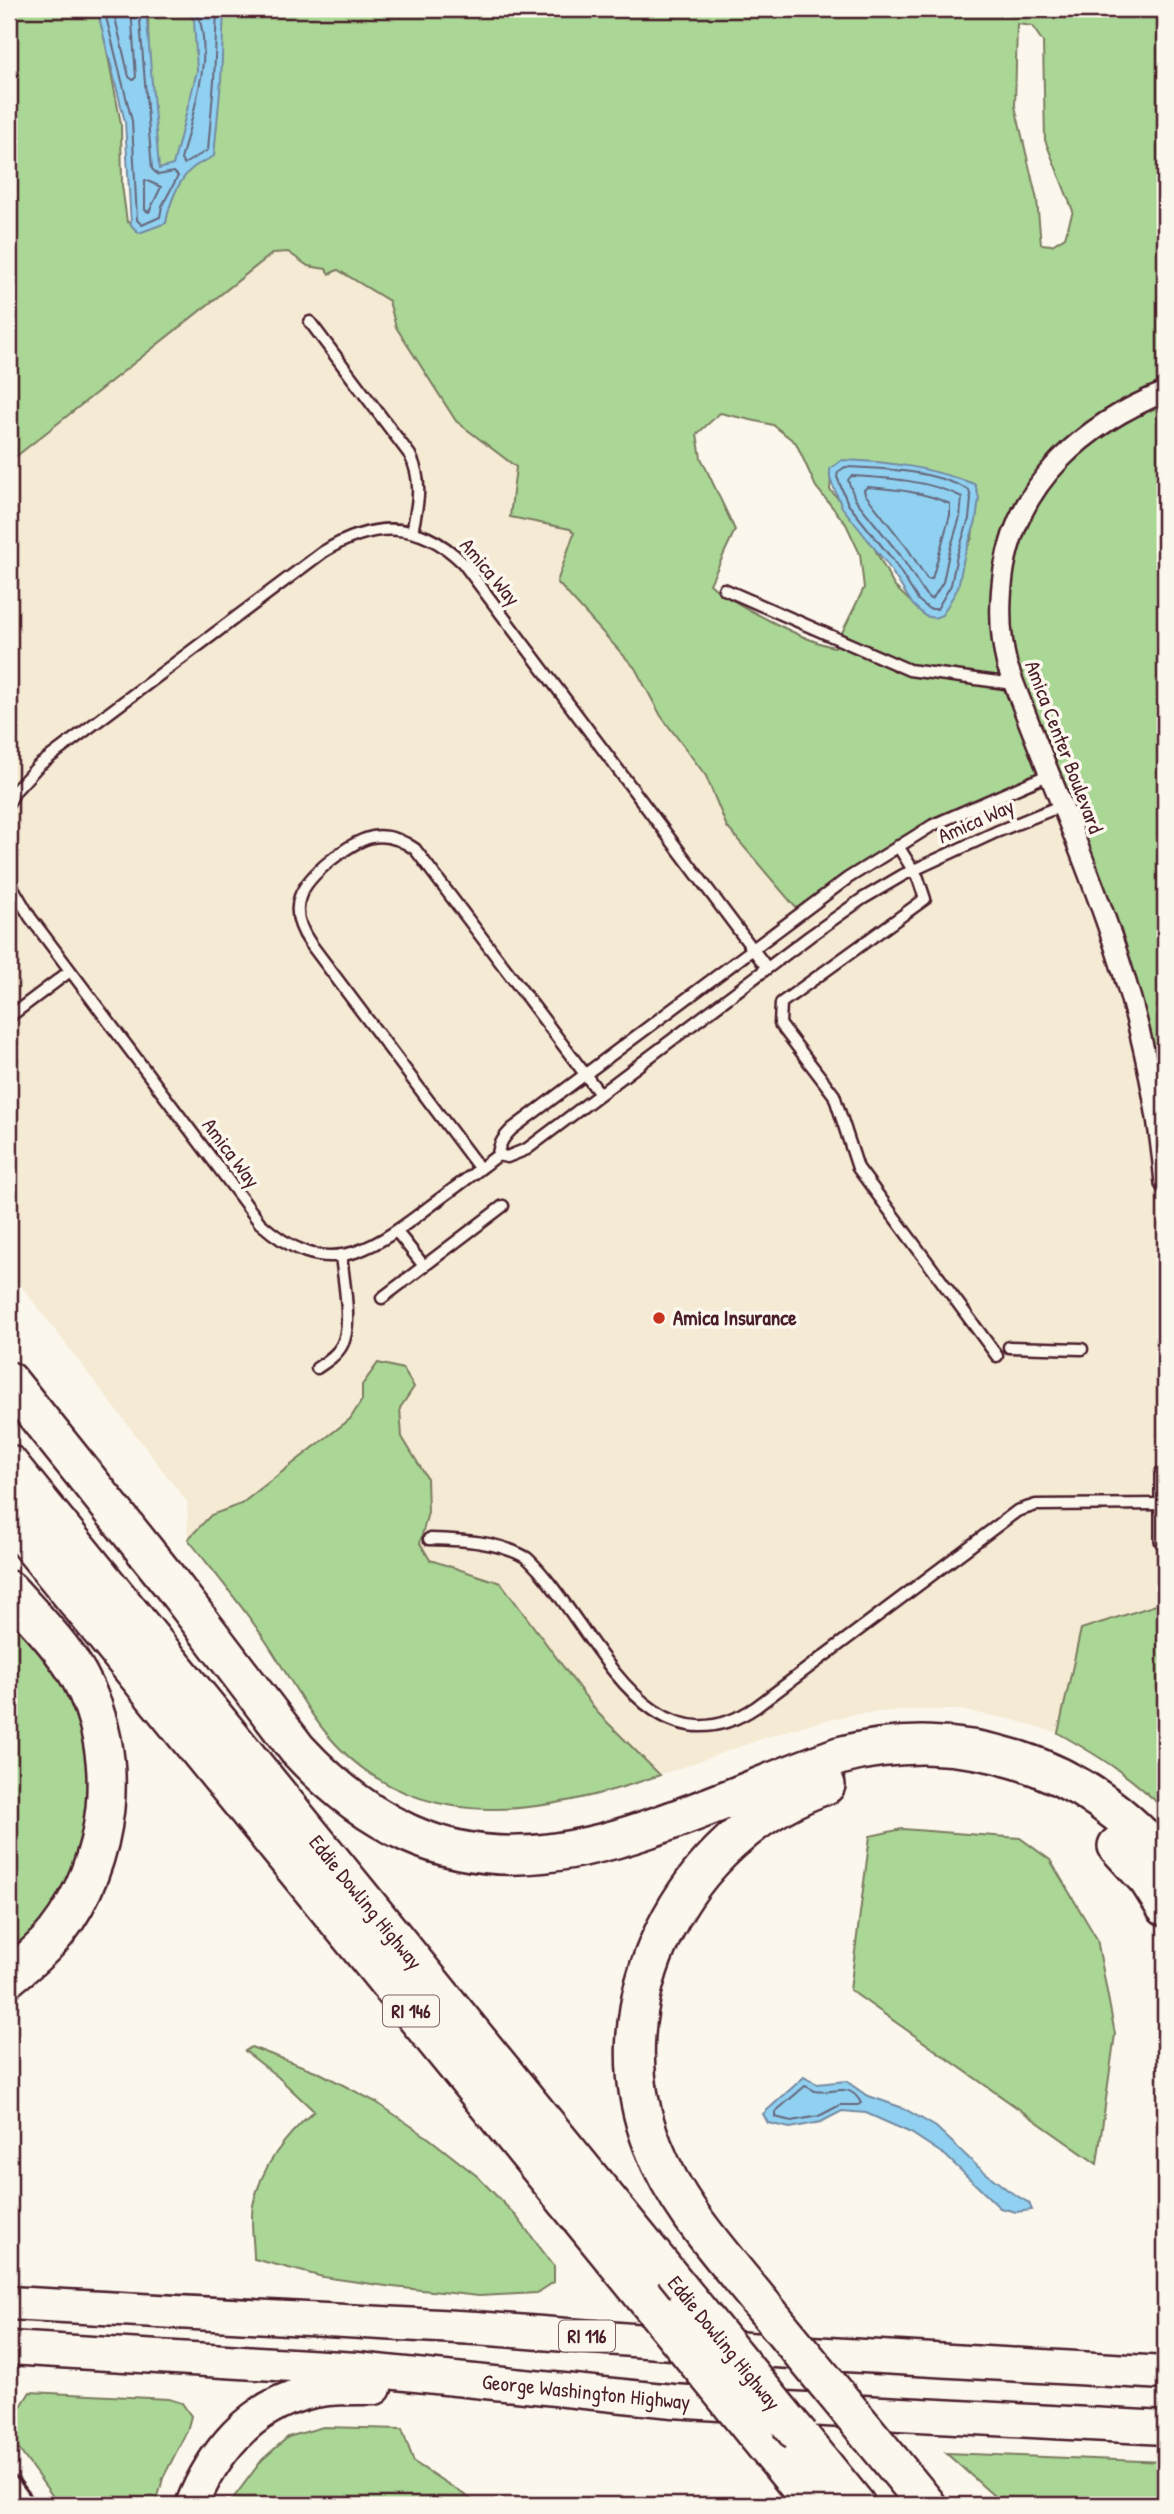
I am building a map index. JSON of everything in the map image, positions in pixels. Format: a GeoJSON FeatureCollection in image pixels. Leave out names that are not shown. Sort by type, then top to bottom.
{"type":"FeatureCollection","features":[{"type":"Feature","properties":{"kind":"highway"},"geometry":{"type":"LineString","coordinates":[[9,1381],[170,1582],[297,1749],[354,1802],[385,1822],[419,1838],[465,1852],[488,1854],[533,1856],[577,1850],[622,1838],[839,1756],[866,1749],[918,1744],[968,1747],[992,1752],[1061,1778],[1118,1815],[1154,1847],[1165,1862]]}},
{"type":"Feature","properties":{"kind":"highway"},"geometry":{"type":"LineString","coordinates":[[9,1420],[344,1847],[395,1923],[426,1978]]}},
{"type":"Feature","properties":{"kind":"highway","name":"Eddie Dowling Highway"},"geometry":{"type":"LineString","coordinates":[[9,1464],[856,2505]]}},
{"type":"Feature","properties":{"kind":"highway","name":"Eddie Dowling Highway"},"geometry":{"type":"LineString","coordinates":[[9,1518],[814,2505]]}},
{"type":"Feature","properties":{"kind":"highway"},"geometry":{"type":"LineString","coordinates":[[9,1550],[101,1653],[179,1726]]}},
{"type":"Feature","properties":{"kind":"highway"},"geometry":{"type":"LineString","coordinates":[[9,1590],[57,1643],[80,1678],[99,1728],[106,1781],[106,1802],[98,1849],[80,1895],[55,1934],[9,1977]]}},
{"type":"Feature","properties":{"kind":"highway"},"geometry":{"type":"LineString","coordinates":[[927,2505],[697,2225],[672,2187],[652,2144],[636,2077],[634,2052],[639,2006],[661,1936],[704,1868],[725,1846],[771,1810],[796,1797],[847,1778],[892,1768],[963,1771],[1007,1781],[1058,1804],[1086,1821],[1135,1863],[1165,1907]]}},
{"type":"Feature","properties":{"kind":"main road","name":"RI 116"},"geometry":{"type":"LineString","coordinates":[[9,2303],[489,2329],[775,2351],[1165,2373]]}},
{"type":"Feature","properties":{"kind":"main road","name":"George Washington Highway"},"geometry":{"type":"LineString","coordinates":[[9,2348],[330,2367],[750,2406],[1165,2428]]}},
{"type":"Feature","properties":{"kind":"main road"},"geometry":{"type":"LineString","coordinates":[[192,2505],[201,2482],[227,2444],[260,2414],[276,2404],[307,2392],[347,2388],[554,2389]]}},
{"type":"Feature","properties":{"kind":"street","name":"Amica Center Boulevard"},"geometry":{"type":"LineString","coordinates":[[1165,392],[1130,407],[1089,433],[1057,461],[1030,497],[1012,538],[1000,603],[1002,647],[1014,684],[1063,805],[1105,918],[1129,993],[1150,1077],[1165,1183]]}},
{"type":"Feature","properties":{"kind":"street"},"geometry":{"type":"LineString","coordinates":[[1165,1475],[1165,1541]]}},
{"type":"Feature","properties":{"kind":"street"},"geometry":{"type":"LineString","coordinates":[[9,2488],[22,2505]]}},
{"type":"Feature","properties":{"kind":"lane"},"geometry":{"type":"LineString","coordinates":[[310,322],[410,455],[416,467],[419,494],[412,532]]}},
{"type":"Feature","properties":{"kind":"lane","name":"Amica Way"},"geometry":{"type":"LineString","coordinates":[[9,803],[15,791],[38,766],[323,552],[354,535],[370,531],[398,529],[412,532],[442,545],[463,563],[767,968]]}},
{"type":"Feature","properties":{"kind":"lane"},"geometry":{"type":"LineString","coordinates":[[724,589],[909,670],[1014,684]]}},
{"type":"Feature","properties":{"kind":"lane","name":"Amica Way"},"geometry":{"type":"LineString","coordinates":[[498,1155],[498,1146],[512,1129],[822,896],[898,846],[961,812],[1050,774]]}},
{"type":"Feature","properties":{"kind":"lane","name":"Amica Way"},"geometry":{"type":"LineString","coordinates":[[9,881],[30,917],[69,971],[260,1223],[301,1251],[315,1255],[341,1255],[368,1249],[397,1232],[498,1155],[518,1154],[527,1149],[767,968],[892,880],[996,832],[1063,805]]}},
{"type":"Feature","properties":{"kind":"lane"},"geometry":{"type":"LineString","coordinates":[[480,1169],[304,935],[298,906],[300,896],[311,877],[349,846],[371,836],[394,838],[415,849],[600,1094]]}},
{"type":"Feature","properties":{"kind":"lane"},"geometry":{"type":"LineString","coordinates":[[898,846],[914,871],[926,899],[781,1003],[780,1024],[834,1095],[858,1168],[997,1356]]}},
{"type":"Feature","properties":{"kind":"lane"},"geometry":{"type":"LineString","coordinates":[[9,1017],[69,971]]}},
{"type":"Feature","properties":{"kind":"lane"},"geometry":{"type":"LineString","coordinates":[[382,1298],[503,1206]]}},
{"type":"Feature","properties":{"kind":"lane"},"geometry":{"type":"LineString","coordinates":[[397,1232],[424,1266]]}},
{"type":"Feature","properties":{"kind":"lane"},"geometry":{"type":"LineString","coordinates":[[317,1368],[337,1353],[344,1341],[346,1316],[341,1255]]}},
{"type":"Feature","properties":{"kind":"lane"},"geometry":{"type":"LineString","coordinates":[[1009,1346],[1082,1349]]}},
{"type":"Feature","properties":{"kind":"lane"},"geometry":{"type":"LineString","coordinates":[[429,1539],[491,1545],[527,1558],[640,1702],[668,1719],[689,1725],[710,1726],[733,1720],[755,1707],[1017,1511],[1036,1505],[1165,1504]]}},
{"type":"Feature","properties":{"kind":"shaded area"},"geometry":{"type":"Polygon","coordinates":[[[288,252],[308,266],[338,270],[389,301],[396,327],[456,421],[516,467],[511,516],[570,529],[574,533],[557,582],[635,668],[661,716],[706,776],[727,827],[850,882],[925,833],[1047,783],[1104,921],[1151,1106],[1165,1212],[1165,1633],[1159,1605],[1081,1629],[1058,1733],[1010,1719],[960,1710],[856,1714],[767,1737],[660,1775],[597,1712],[501,1583],[430,1560],[420,1543],[428,1512],[427,1478],[402,1437],[400,1408],[362,1400],[350,1419],[241,1504],[211,1515],[188,1539],[187,1502],[9,1270],[9,462],[273,253],[288,252]]]}},
{"type":"Feature","properties":{"kind":"green space"},"geometry":{"type":"Polygon","coordinates":[[[9,9],[99,9],[121,124],[122,185],[127,222],[141,224],[150,177],[148,9],[1165,9],[1165,1212],[1151,1106],[1104,921],[1047,783],[925,833],[802,915],[727,827],[706,776],[661,716],[635,668],[557,582],[574,533],[570,529],[510,517],[516,467],[456,421],[396,327],[389,301],[338,270],[329,274],[326,269],[308,266],[288,252],[273,253],[9,462],[9,9]],[[1017,24],[1015,106],[1037,200],[1041,244],[1052,245],[1065,237],[1073,211],[1045,140],[1043,42],[1032,26],[1017,24]],[[720,413],[697,434],[701,458],[735,530],[710,584],[770,621],[835,647],[864,588],[860,554],[846,524],[816,487],[796,443],[773,425],[720,413]],[[832,468],[830,490],[862,524],[894,586],[912,603],[939,605],[972,538],[977,498],[832,468]]]}},
{"type":"Feature","properties":{"kind":"green space"},"geometry":{"type":"Polygon","coordinates":[[[378,1363],[403,1369],[414,1387],[400,1408],[402,1437],[427,1478],[428,1512],[420,1543],[430,1560],[501,1583],[597,1712],[660,1775],[575,1800],[532,1807],[489,1809],[446,1805],[406,1793],[368,1772],[333,1741],[306,1705],[247,1614],[188,1539],[211,1515],[241,1504],[350,1419],[362,1400],[362,1385],[378,1363]]]}},
{"type":"Feature","properties":{"kind":"green space"},"geometry":{"type":"Polygon","coordinates":[[[1159,1604],[1165,1633],[1165,1811],[1128,1778],[1058,1733],[1081,1629],[1159,1604]]]}},
{"type":"Feature","properties":{"kind":"green space"},"geometry":{"type":"Polygon","coordinates":[[[9,1607],[82,1695],[113,1823],[9,1987],[9,1607]]]}},
{"type":"Feature","properties":{"kind":"green space"},"geometry":{"type":"Polygon","coordinates":[[[902,1829],[1020,1838],[1050,1860],[1097,1939],[1115,2034],[1097,2164],[850,1990],[870,1836],[902,1829]]]}},
{"type":"Feature","properties":{"kind":"green space"},"geometry":{"type":"Polygon","coordinates":[[[251,2047],[318,2072],[376,2102],[430,2139],[477,2176],[516,2216],[554,2266],[554,2282],[537,2293],[479,2296],[323,2277],[254,2259],[252,2211],[262,2177],[284,2142],[314,2111],[245,2051],[251,2047]]]}},
{"type":"Feature","properties":{"kind":"green space"},"geometry":{"type":"Polygon","coordinates":[[[30,2392],[169,2399],[182,2403],[191,2416],[187,2431],[163,2478],[156,2505],[59,2505],[18,2448],[13,2419],[30,2392]]]}},
{"type":"Feature","properties":{"kind":"green space"},"geometry":{"type":"Polygon","coordinates":[[[323,2427],[402,2429],[414,2462],[480,2505],[231,2505],[262,2460],[288,2437],[323,2427]]]}},
{"type":"Feature","properties":{"kind":"green space"},"geometry":{"type":"Polygon","coordinates":[[[946,2453],[1165,2462],[1165,2505],[1004,2505],[946,2453]]]}},
{"type":"Feature","properties":{"kind":"water"},"geometry":{"type":"Polygon","coordinates":[[[97,9],[146,9],[159,169],[173,165],[197,71],[194,20],[187,9],[224,9],[214,156],[194,167],[183,178],[172,201],[166,223],[139,233],[131,225],[125,122],[97,9]]]}},
{"type":"Feature","properties":{"kind":"water"},"geometry":{"type":"Polygon","coordinates":[[[842,460],[910,466],[975,484],[979,498],[976,521],[964,557],[958,588],[942,615],[934,618],[925,616],[913,605],[887,564],[842,507],[830,479],[830,469],[842,460]]]}},
{"type":"Feature","properties":{"kind":"water"},"geometry":{"type":"Polygon","coordinates":[[[804,2077],[817,2084],[846,2081],[866,2095],[903,2108],[936,2127],[977,2166],[1029,2203],[1032,2210],[1016,2212],[1000,2208],[946,2156],[911,2133],[866,2113],[842,2111],[821,2122],[790,2128],[768,2123],[763,2114],[804,2077]]]}},
{"type":"Feature","properties":{"kind":"place","name":"Amica Insurance"},"geometry":{"type":"Point","coordinates":[659,1318]}}]}
